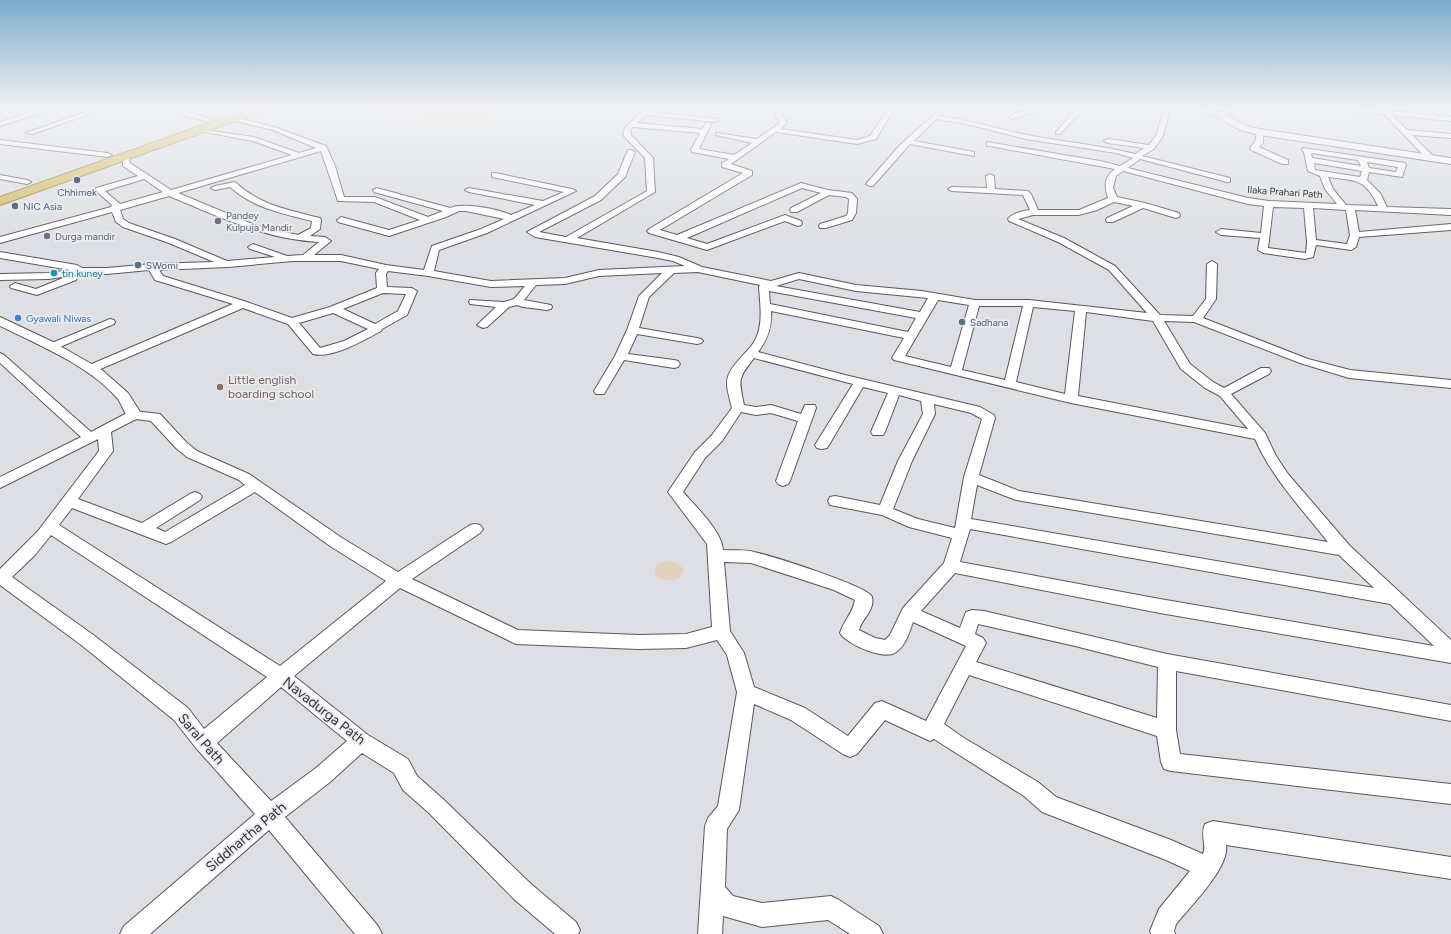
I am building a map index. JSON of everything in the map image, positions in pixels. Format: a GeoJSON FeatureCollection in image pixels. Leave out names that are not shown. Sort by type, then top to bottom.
{"type":"FeatureCollection","features":[{"type":"Feature","properties":{"kind":"highway"},"geometry":{"type":"LineString","coordinates":[[0,197],[126,153]]}},
{"type":"Feature","properties":{"kind":"highway"},"geometry":{"type":"LineString","coordinates":[[0,200],[135,153]]}},
{"type":"Feature","properties":{"kind":"street"},"geometry":{"type":"LineString","coordinates":[[88,153],[108,155]]}},
{"type":"Feature","properties":{"kind":"street"},"geometry":{"type":"LineString","coordinates":[[292,153],[299,155]]}},
{"type":"Feature","properties":{"kind":"street"},"geometry":{"type":"LineString","coordinates":[[0,240],[307,153]]}},
{"type":"Feature","properties":{"kind":"street"},"geometry":{"type":"LineString","coordinates":[[324,153],[331,166],[341,199],[375,200],[428,220]]}},
{"type":"Feature","properties":{"kind":"street"},"geometry":{"type":"LineString","coordinates":[[631,153],[622,175],[598,198],[532,232],[535,234],[567,240],[658,254],[676,259],[698,269],[768,285],[923,316]]}},
{"type":"Feature","properties":{"kind":"street"},"geometry":{"type":"LineString","coordinates":[[567,240],[651,192],[649,158],[644,153]]}},
{"type":"Feature","properties":{"kind":"street"},"geometry":{"type":"LineString","coordinates":[[708,153],[736,158]]}},
{"type":"Feature","properties":{"kind":"street"},"geometry":{"type":"LineString","coordinates":[[744,153],[725,165],[750,173],[652,231],[707,247],[786,218]]}},
{"type":"Feature","properties":{"kind":"street"},"geometry":{"type":"LineString","coordinates":[[870,184],[898,153]]}},
{"type":"Feature","properties":{"kind":"street"},"geometry":{"type":"LineString","coordinates":[[964,153],[971,154]]}},
{"type":"Feature","properties":{"kind":"street","name":"Ilaka Prahari Path"},"geometry":{"type":"LineString","coordinates":[[1040,153],[1100,163],[1248,201],[1269,204],[1451,212]]}},
{"type":"Feature","properties":{"kind":"street"},"geometry":{"type":"LineString","coordinates":[[1119,153],[1139,156],[1227,180]]}},
{"type":"Feature","properties":{"kind":"street"},"geometry":{"type":"LineString","coordinates":[[1112,199],[1110,188],[1112,176],[1141,153]]}},
{"type":"Feature","properties":{"kind":"street"},"geometry":{"type":"LineString","coordinates":[[1264,153],[1285,162]]}},
{"type":"Feature","properties":{"kind":"street"},"geometry":{"type":"LineString","coordinates":[[1307,153],[1312,171],[1363,180],[1377,195],[1384,209]]}},
{"type":"Feature","properties":{"kind":"street"},"geometry":{"type":"LineString","coordinates":[[1309,160],[1399,175],[1402,165],[1324,153]]}},
{"type":"Feature","properties":{"kind":"street"},"geometry":{"type":"LineString","coordinates":[[1358,153],[1366,169],[1363,180]]}},
{"type":"Feature","properties":{"kind":"street"},"geometry":{"type":"LineString","coordinates":[[1397,153],[1451,161]]}},
{"type":"Feature","properties":{"kind":"street"},"geometry":{"type":"LineString","coordinates":[[1426,153],[1431,158]]}},
{"type":"Feature","properties":{"kind":"street"},"geometry":{"type":"LineString","coordinates":[[126,160],[126,164],[170,192],[254,228],[299,238],[322,239],[326,241],[308,255],[308,258]]}},
{"type":"Feature","properties":{"kind":"street"},"geometry":{"type":"LineString","coordinates":[[1312,242],[1351,247],[1355,236],[1347,208],[1329,189],[1323,174]]}},
{"type":"Feature","properties":{"kind":"street"},"geometry":{"type":"LineString","coordinates":[[428,273],[435,248],[484,231],[572,191],[569,189],[495,175]]}},
{"type":"Feature","properties":{"kind":"street"},"geometry":{"type":"LineString","coordinates":[[146,176],[99,190],[116,204],[115,208],[119,220],[126,225],[172,241],[228,264]]}},
{"type":"Feature","properties":{"kind":"street"},"geometry":{"type":"LineString","coordinates":[[990,176],[990,191]]}},
{"type":"Feature","properties":{"kind":"street"},"geometry":{"type":"LineString","coordinates":[[0,177],[28,182]]}},
{"type":"Feature","properties":{"kind":"street"},"geometry":{"type":"LineString","coordinates":[[211,189],[232,184],[244,195],[274,208],[317,220],[315,229],[299,238]]}},
{"type":"Feature","properties":{"kind":"street"},"geometry":{"type":"LineString","coordinates":[[677,239],[801,185],[828,192],[849,195],[852,199],[852,213],[849,218],[823,226]]}},
{"type":"Feature","properties":{"kind":"street"},"geometry":{"type":"LineString","coordinates":[[952,189],[1027,194],[1035,213]]}},
{"type":"Feature","properties":{"kind":"street"},"geometry":{"type":"LineString","coordinates":[[377,190],[451,211]]}},
{"type":"Feature","properties":{"kind":"street"},"geometry":{"type":"LineString","coordinates":[[469,190],[544,204]]}},
{"type":"Feature","properties":{"kind":"street"},"geometry":{"type":"LineString","coordinates":[[794,210],[828,192]]}},
{"type":"Feature","properties":{"kind":"street"},"geometry":{"type":"LineString","coordinates":[[1176,215],[1142,205],[1112,199],[1093,210],[1074,213],[1026,213],[1012,219],[1082,251],[1112,268],[1157,318],[1186,366],[1209,385],[1224,393],[1260,436],[1269,456],[1283,477],[1344,550],[1451,651]]}},
{"type":"Feature","properties":{"kind":"street"},"geometry":{"type":"LineString","coordinates":[[1438,203],[1451,207]]}},
{"type":"Feature","properties":{"kind":"street"},"geometry":{"type":"LineString","coordinates":[[1269,204],[1263,250],[1308,256],[1310,255],[1312,242],[1308,205]]}},
{"type":"Feature","properties":{"kind":"street"},"geometry":{"type":"LineString","coordinates":[[1110,220],[1142,205]]}},
{"type":"Feature","properties":{"kind":"street"},"geometry":{"type":"LineString","coordinates":[[341,220],[389,233],[451,211],[466,208],[504,215],[512,219]]}},
{"type":"Feature","properties":{"kind":"street"},"geometry":{"type":"LineString","coordinates":[[773,212],[798,223]]}},
{"type":"Feature","properties":{"kind":"street"},"geometry":{"type":"LineString","coordinates":[[1355,236],[1451,227]]}},
{"type":"Feature","properties":{"kind":"street"},"geometry":{"type":"LineString","coordinates":[[1222,232],[1264,236]]}},
{"type":"Feature","properties":{"kind":"street"},"geometry":{"type":"LineString","coordinates":[[676,259],[680,253],[697,244]]}},
{"type":"Feature","properties":{"kind":"street"},"geometry":{"type":"LineString","coordinates":[[253,246],[264,251],[292,258]]}},
{"type":"Feature","properties":{"kind":"street"},"geometry":{"type":"LineString","coordinates":[[0,255],[88,270],[107,271],[152,267],[228,264],[292,258],[341,258],[386,268],[428,273],[491,284],[565,281],[599,273],[698,269]]}},
{"type":"Feature","properties":{"kind":"street"},"geometry":{"type":"LineString","coordinates":[[1196,319],[1211,299],[1212,264]]}},
{"type":"Feature","properties":{"kind":"street"},"geometry":{"type":"LineString","coordinates":[[152,267],[159,278],[243,304],[292,322],[318,352],[327,351],[351,343],[403,313],[412,291],[382,290],[334,309],[292,322]]}},
{"type":"Feature","properties":{"kind":"street"},"geometry":{"type":"LineString","coordinates":[[382,290],[381,273],[386,268]]}},
{"type":"Feature","properties":{"kind":"street"},"geometry":{"type":"LineString","coordinates":[[0,277],[49,276],[88,270]]}},
{"type":"Feature","properties":{"kind":"street"},"geometry":{"type":"LineString","coordinates":[[15,286],[37,292],[66,285],[88,270]]}},
{"type":"Feature","properties":{"kind":"street"},"geometry":{"type":"LineString","coordinates":[[600,392],[621,356],[633,330],[644,296],[670,271]]}},
{"type":"Feature","properties":{"kind":"street"},"geometry":{"type":"LineString","coordinates":[[768,285],[799,276],[856,288],[935,296],[975,303],[1028,303],[1157,318],[1196,319],[1304,361],[1348,374],[1451,384]]}},
{"type":"Feature","properties":{"kind":"street"},"geometry":{"type":"LineString","coordinates":[[474,302],[505,305],[518,301],[532,283]]}},
{"type":"Feature","properties":{"kind":"street"},"geometry":{"type":"LineString","coordinates":[[710,934],[716,826],[728,810],[746,692],[735,653],[721,632],[715,544],[707,531],[675,492],[700,455],[717,438],[738,408],[733,382],[738,370],[760,342],[766,325],[764,306],[768,285]]}},
{"type":"Feature","properties":{"kind":"street"},"geometry":{"type":"LineString","coordinates":[[935,296],[898,358],[1071,398],[1260,436]]}},
{"type":"Feature","properties":{"kind":"street"},"geometry":{"type":"LineString","coordinates":[[518,301],[524,304],[547,307]]}},
{"type":"Feature","properties":{"kind":"street"},"geometry":{"type":"LineString","coordinates":[[956,371],[975,303]]}},
{"type":"Feature","properties":{"kind":"street"},"geometry":{"type":"LineString","coordinates":[[1010,384],[1028,303]]}},
{"type":"Feature","properties":{"kind":"street"},"geometry":{"type":"LineString","coordinates":[[91,369],[243,304]]}},
{"type":"Feature","properties":{"kind":"street"},"geometry":{"type":"LineString","coordinates":[[483,325],[505,305]]}},
{"type":"Feature","properties":{"kind":"street"},"geometry":{"type":"LineString","coordinates":[[764,306],[912,336]]}},
{"type":"Feature","properties":{"kind":"street"},"geometry":{"type":"LineString","coordinates":[[1071,398],[1081,308]]}},
{"type":"Feature","properties":{"kind":"street"},"geometry":{"type":"LineString","coordinates":[[334,309],[375,328]]}},
{"type":"Feature","properties":{"kind":"street"},"geometry":{"type":"LineString","coordinates":[[0,321],[91,369],[124,397],[134,415]]}},
{"type":"Feature","properties":{"kind":"street"},"geometry":{"type":"LineString","coordinates":[[51,347],[110,322]]}},
{"type":"Feature","properties":{"kind":"street"},"geometry":{"type":"LineString","coordinates":[[633,330],[697,341]]}},
{"type":"Feature","properties":{"kind":"street"},"geometry":{"type":"LineString","coordinates":[[715,556],[752,557],[840,586],[864,597],[862,611],[851,625],[849,632],[865,642],[879,647],[889,648],[897,640],[909,613],[951,566],[962,529],[971,477],[989,418],[975,410],[752,354]]}},
{"type":"Feature","properties":{"kind":"street"},"geometry":{"type":"LineString","coordinates":[[621,356],[674,364]]}},
{"type":"Feature","properties":{"kind":"street"},"geometry":{"type":"LineString","coordinates":[[0,357],[97,434],[106,451],[50,526],[13,567],[0,578]]}},
{"type":"Feature","properties":{"kind":"street"},"geometry":{"type":"LineString","coordinates":[[1224,393],[1265,371]]}},
{"type":"Feature","properties":{"kind":"street"},"geometry":{"type":"LineString","coordinates":[[822,445],[860,382]]}},
{"type":"Feature","properties":{"kind":"street"},"geometry":{"type":"LineString","coordinates":[[878,432],[896,390]]}},
{"type":"Feature","properties":{"kind":"street"},"geometry":{"type":"LineString","coordinates":[[885,511],[905,461],[929,414],[927,398]]}},
{"type":"Feature","properties":{"kind":"street"},"geometry":{"type":"LineString","coordinates":[[738,408],[756,411],[771,410],[807,413],[783,481]]}},
{"type":"Feature","properties":{"kind":"street"},"geometry":{"type":"LineString","coordinates":[[0,483],[134,415],[155,417],[181,445],[192,454],[244,477],[336,542],[398,580],[516,636],[638,642],[686,641],[721,632]]}},
{"type":"Feature","properties":{"kind":"street"},"geometry":{"type":"LineString","coordinates":[[971,477],[1016,495],[1344,550]]}},
{"type":"Feature","properties":{"kind":"street"},"geometry":{"type":"LineString","coordinates":[[68,501],[166,538],[256,486]]}},
{"type":"Feature","properties":{"kind":"street"},"geometry":{"type":"LineString","coordinates":[[144,529],[194,497]]}},
{"type":"Feature","properties":{"kind":"street"},"geometry":{"type":"LineString","coordinates":[[835,501],[885,511],[914,523],[962,529],[1395,598]]}},
{"type":"Feature","properties":{"kind":"street","name":"Navadurga Path"},"geometry":{"type":"LineString","coordinates":[[50,526],[280,676],[361,741],[401,766],[410,783],[436,806],[523,892],[568,930]]}},
{"type":"Feature","properties":{"kind":"street"},"geometry":{"type":"LineString","coordinates":[[203,742],[280,676],[398,580],[475,529]]}},
{"type":"Feature","properties":{"kind":"street"},"geometry":{"type":"LineString","coordinates":[[951,566],[1160,606],[1451,656]]}},
{"type":"Feature","properties":{"kind":"street","name":"Saral Path"},"geometry":{"type":"LineString","coordinates":[[0,578],[86,639],[181,714],[203,742],[270,815],[370,934]]}},
{"type":"Feature","properties":{"kind":"street"},"geometry":{"type":"LineString","coordinates":[[746,692],[798,714],[850,748],[882,709],[930,732],[977,643],[909,613]]}},
{"type":"Feature","properties":{"kind":"street"},"geometry":{"type":"LineString","coordinates":[[965,638],[972,617],[984,618],[1167,662],[1451,713]]}},
{"type":"Feature","properties":{"kind":"street"},"geometry":{"type":"LineString","coordinates":[[1167,662],[1166,730],[1171,762],[1451,794]]}},
{"type":"Feature","properties":{"kind":"street"},"geometry":{"type":"LineString","coordinates":[[965,666],[1166,730]]}},
{"type":"Feature","properties":{"kind":"street"},"geometry":{"type":"LineString","coordinates":[[933,727],[957,744],[1031,788],[1049,805],[1171,850],[1208,868]]}},
{"type":"Feature","properties":{"kind":"street","name":"Siddhartha Path"},"geometry":{"type":"LineString","coordinates":[[132,934],[270,815],[323,775],[361,741]]}},
{"type":"Feature","properties":{"kind":"street"},"geometry":{"type":"LineString","coordinates":[[1163,934],[1162,931],[1167,917],[1208,868],[1216,852],[1213,832],[1451,868]]}},
{"type":"Feature","properties":{"kind":"street"},"geometry":{"type":"LineString","coordinates":[[713,891],[726,906],[762,916],[831,908],[871,934]]}},
{"type":"Feature","properties":{"kind":"shaded area"},"geometry":{"type":"Polygon","coordinates":[[[666,560],[677,563],[684,569],[680,578],[671,581],[658,579],[654,572],[656,565],[666,560]]]}},
{"type":"Feature","properties":{"kind":"place","name":"Chhimek"},"geometry":{"type":"Point","coordinates":[77,180]}},
{"type":"Feature","properties":{"kind":"place","name":"NIC Asia"},"geometry":{"type":"Point","coordinates":[15,206]}},
{"type":"Feature","properties":{"kind":"place","name":"Pandey Kulpuja Mandir"},"geometry":{"type":"Point","coordinates":[218,221]}},
{"type":"Feature","properties":{"kind":"place","name":"Durga mandir"},"geometry":{"type":"Point","coordinates":[47,236]}},
{"type":"Feature","properties":{"kind":"place","name":"SWomi"},"geometry":{"type":"Point","coordinates":[138,265]}},
{"type":"Feature","properties":{"kind":"place","name":"tin kuney"},"geometry":{"type":"Point","coordinates":[54,273]}},
{"type":"Feature","properties":{"kind":"place","name":"Gyawali Niwas"},"geometry":{"type":"Point","coordinates":[18,318]}},
{"type":"Feature","properties":{"kind":"place","name":"Sadhana"},"geometry":{"type":"Point","coordinates":[962,322]}},
{"type":"Feature","properties":{"kind":"place","name":"Little english boarding school"},"geometry":{"type":"Point","coordinates":[220,387]}}]}
